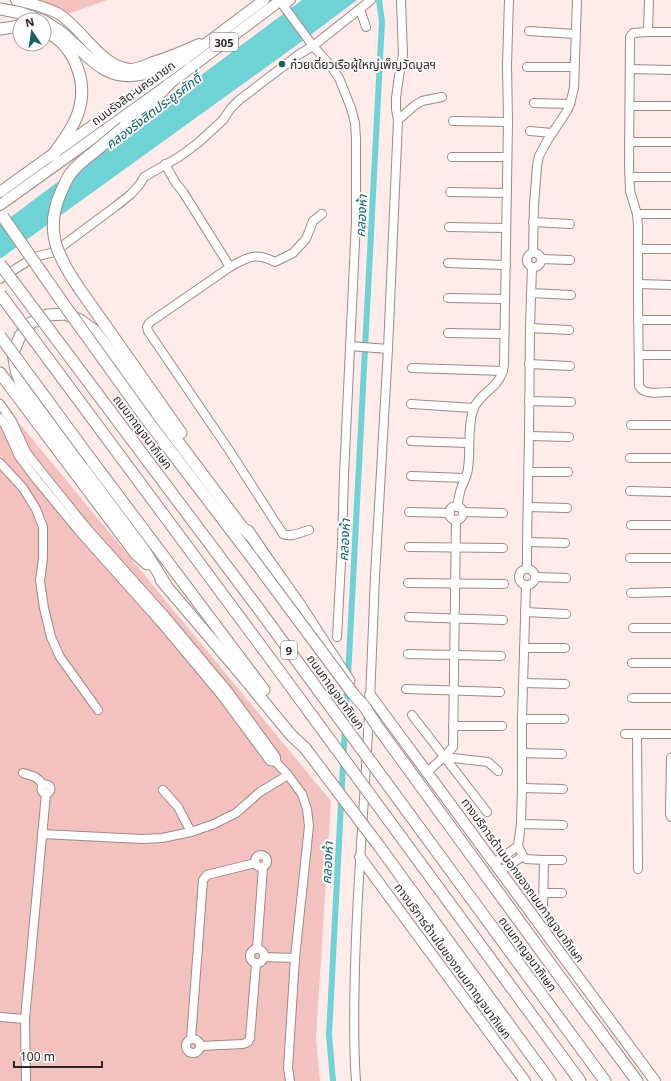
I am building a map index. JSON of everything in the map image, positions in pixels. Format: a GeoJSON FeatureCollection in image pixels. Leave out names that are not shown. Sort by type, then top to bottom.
{"type":"FeatureCollection","features":[{"type":"Feature","properties":{"kind":"highway"},"geometry":{"type":"LineString","coordinates":[[0,9],[16,12]]}},
{"type":"Feature","properties":{"kind":"highway"},"geometry":{"type":"LineString","coordinates":[[0,29],[12,27]]}},
{"type":"Feature","properties":{"kind":"highway"},"geometry":{"type":"LineString","coordinates":[[52,27],[62,33],[98,66],[123,75],[145,74],[185,59]]}},
{"type":"Feature","properties":{"kind":"highway"},"geometry":{"type":"LineString","coordinates":[[52,34],[71,54],[76,63],[80,79],[81,94],[78,114],[70,131],[53,155]]}},
{"type":"Feature","properties":{"kind":"highway"},"geometry":{"type":"LineString","coordinates":[[169,84],[148,106],[71,173],[64,184],[58,199],[55,210],[54,235],[57,250],[65,268],[78,288],[230,502],[246,525],[251,536]]}},
{"type":"Feature","properties":{"kind":"highway"},"geometry":{"type":"LineString","coordinates":[[1,214],[147,420],[354,695],[364,706]]}},
{"type":"Feature","properties":{"kind":"highway","name":"ถนนกาญจนาภิเษก"},"geometry":{"type":"LineString","coordinates":[[0,264],[258,608],[605,1081]]}},
{"type":"Feature","properties":{"kind":"highway","name":"9"},"geometry":{"type":"LineString","coordinates":[[0,294],[265,650],[580,1081]]}},
{"type":"Feature","properties":{"kind":"highway"},"geometry":{"type":"LineString","coordinates":[[166,585],[144,550],[22,386],[16,370],[13,353],[20,336],[31,323],[47,315],[64,314],[80,320],[95,331],[242,527],[251,536],[355,688],[364,706],[377,726],[637,1081]]}},
{"type":"Feature","properties":{"kind":"highway"},"geometry":{"type":"LineString","coordinates":[[0,336],[291,735],[304,748],[367,830],[550,1081]]}},
{"type":"Feature","properties":{"kind":"highway"},"geometry":{"type":"LineString","coordinates":[[0,373],[136,554],[244,670]]}},
{"type":"Feature","properties":{"kind":"main road"},"geometry":{"type":"LineString","coordinates":[[16,0],[44,7],[59,14],[108,61],[117,66],[131,69],[144,66],[214,38]]}},
{"type":"Feature","properties":{"kind":"main road","name":"ถนนรังสิต-นครนายก"},"geometry":{"type":"LineString","coordinates":[[0,192],[214,38],[262,1]]}},
{"type":"Feature","properties":{"kind":"main road","name":"ถนนรังสิต-นครนายก"},"geometry":{"type":"LineString","coordinates":[[0,205],[282,3]]}},
{"type":"Feature","properties":{"kind":"main road","name":"ทางบริการด้านนอกของถนนกาญจนาภิเษก"},"geometry":{"type":"LineString","coordinates":[[370,695],[655,1081]]}},
{"type":"Feature","properties":{"kind":"main road","name":"ทางบริการด้านในของถนนกาญจนาภิเษก"},"geometry":{"type":"LineString","coordinates":[[360,857],[525,1081]]}},
{"type":"Feature","properties":{"kind":"street"},"geometry":{"type":"LineString","coordinates":[[291,0],[282,3],[311,43],[330,65],[338,78],[351,108],[356,139],[352,346],[344,475],[337,637]]}},
{"type":"Feature","properties":{"kind":"street"},"geometry":{"type":"LineString","coordinates":[[0,279],[34,257],[52,252],[61,247],[116,206],[131,194],[144,177],[179,157],[198,143],[223,120],[238,101],[298,55],[311,43],[371,0]]}},
{"type":"Feature","properties":{"kind":"street"},"geometry":{"type":"LineString","coordinates":[[356,1081],[354,1023],[356,938],[366,778],[398,120],[396,98],[403,55],[401,0]]}},
{"type":"Feature","properties":{"kind":"street"},"geometry":{"type":"LineString","coordinates":[[456,520],[461,518],[461,488],[469,467],[469,442],[474,408],[498,382],[503,371],[505,353],[504,334],[508,157],[507,64],[509,0]]}},
{"type":"Feature","properties":{"kind":"street"},"geometry":{"type":"LineString","coordinates":[[533,253],[533,222],[537,166],[542,148],[567,111],[574,88],[577,0]]}},
{"type":"Feature","properties":{"kind":"street"},"geometry":{"type":"LineString","coordinates":[[648,32],[649,0]]}},
{"type":"Feature","properties":{"kind":"street"},"geometry":{"type":"LineString","coordinates":[[360,9],[366,27]]}},
{"type":"Feature","properties":{"kind":"street"},"geometry":{"type":"LineString","coordinates":[[529,31],[575,34]]}},
{"type":"Feature","properties":{"kind":"street"},"geometry":{"type":"LineString","coordinates":[[671,32],[633,33],[630,37],[630,191],[637,214],[639,386],[642,390],[648,392],[671,392]]}},
{"type":"Feature","properties":{"kind":"street"},"geometry":{"type":"LineString","coordinates":[[527,67],[574,67]]}},
{"type":"Feature","properties":{"kind":"street"},"geometry":{"type":"LineString","coordinates":[[630,69],[671,70]]}},
{"type":"Feature","properties":{"kind":"street"},"geometry":{"type":"LineString","coordinates":[[398,120],[422,101],[442,97]]}},
{"type":"Feature","properties":{"kind":"street"},"geometry":{"type":"LineString","coordinates":[[534,103],[570,104]]}},
{"type":"Feature","properties":{"kind":"street"},"geometry":{"type":"LineString","coordinates":[[630,106],[671,106]]}},
{"type":"Feature","properties":{"kind":"street"},"geometry":{"type":"LineString","coordinates":[[453,121],[508,122]]}},
{"type":"Feature","properties":{"kind":"street"},"geometry":{"type":"LineString","coordinates":[[530,131],[552,133]]}},
{"type":"Feature","properties":{"kind":"street"},"geometry":{"type":"LineString","coordinates":[[630,142],[671,142]]}},
{"type":"Feature","properties":{"kind":"street"},"geometry":{"type":"LineString","coordinates":[[452,157],[508,157]]}},
{"type":"Feature","properties":{"kind":"street"},"geometry":{"type":"LineString","coordinates":[[165,164],[230,267]]}},
{"type":"Feature","properties":{"kind":"street"},"geometry":{"type":"LineString","coordinates":[[630,177],[671,177]]}},
{"type":"Feature","properties":{"kind":"street"},"geometry":{"type":"LineString","coordinates":[[450,192],[507,193]]}},
{"type":"Feature","properties":{"kind":"street"},"geometry":{"type":"LineString","coordinates":[[309,530],[287,536],[280,530],[229,450],[148,331],[147,327],[149,323],[240,261],[259,256],[275,262],[293,253],[306,239],[313,221],[322,214]]}},
{"type":"Feature","properties":{"kind":"street"},"geometry":{"type":"LineString","coordinates":[[637,214],[671,214]]}},
{"type":"Feature","properties":{"kind":"street"},"geometry":{"type":"LineString","coordinates":[[533,222],[570,224]]}},
{"type":"Feature","properties":{"kind":"street"},"geometry":{"type":"LineString","coordinates":[[449,227],[506,228]]}},
{"type":"Feature","properties":{"kind":"street"},"geometry":{"type":"LineString","coordinates":[[638,249],[671,249]]}},
{"type":"Feature","properties":{"kind":"street"},"geometry":{"type":"LineString","coordinates":[[533,253],[539,255],[541,259]]}},
{"type":"Feature","properties":{"kind":"street"},"geometry":{"type":"LineString","coordinates":[[527,570],[529,364],[532,267],[528,263],[527,259],[529,255],[533,253]]}},
{"type":"Feature","properties":{"kind":"street"},"geometry":{"type":"LineString","coordinates":[[541,259],[570,260]]}},
{"type":"Feature","properties":{"kind":"street"},"geometry":{"type":"LineString","coordinates":[[532,267],[539,265],[541,259]]}},
{"type":"Feature","properties":{"kind":"street"},"geometry":{"type":"LineString","coordinates":[[448,263],[506,264]]}},
{"type":"Feature","properties":{"kind":"street"},"geometry":{"type":"LineString","coordinates":[[638,284],[671,285]]}},
{"type":"Feature","properties":{"kind":"street"},"geometry":{"type":"LineString","coordinates":[[531,293],[570,295]]}},
{"type":"Feature","properties":{"kind":"street"},"geometry":{"type":"LineString","coordinates":[[448,298],[505,299]]}},
{"type":"Feature","properties":{"kind":"street"},"geometry":{"type":"LineString","coordinates":[[638,320],[671,320]]}},
{"type":"Feature","properties":{"kind":"street"},"geometry":{"type":"LineString","coordinates":[[530,328],[568,330]]}},
{"type":"Feature","properties":{"kind":"street"},"geometry":{"type":"LineString","coordinates":[[448,333],[504,334]]}},
{"type":"Feature","properties":{"kind":"street"},"geometry":{"type":"LineString","coordinates":[[352,346],[387,349]]}},
{"type":"Feature","properties":{"kind":"street"},"geometry":{"type":"LineString","coordinates":[[638,355],[671,355]]}},
{"type":"Feature","properties":{"kind":"street"},"geometry":{"type":"LineString","coordinates":[[529,364],[570,366]]}},
{"type":"Feature","properties":{"kind":"street"},"geometry":{"type":"LineString","coordinates":[[412,368],[503,371]]}},
{"type":"Feature","properties":{"kind":"street"},"geometry":{"type":"LineString","coordinates":[[529,401],[571,402]]}},
{"type":"Feature","properties":{"kind":"street"},"geometry":{"type":"LineString","coordinates":[[0,404],[12,421],[40,478]]}},
{"type":"Feature","properties":{"kind":"street"},"geometry":{"type":"LineString","coordinates":[[411,404],[474,408]]}},
{"type":"Feature","properties":{"kind":"street"},"geometry":{"type":"LineString","coordinates":[[0,418],[5,425],[19,456],[40,478],[79,531],[127,579],[161,623],[222,696],[270,761],[276,762],[302,794],[307,809],[309,826],[295,958],[288,1068],[290,1081]]}},
{"type":"Feature","properties":{"kind":"street"},"geometry":{"type":"LineString","coordinates":[[631,425],[671,425]]}},
{"type":"Feature","properties":{"kind":"street"},"geometry":{"type":"LineString","coordinates":[[529,436],[569,437]]}},
{"type":"Feature","properties":{"kind":"street"},"geometry":{"type":"LineString","coordinates":[[411,441],[469,442]]}},
{"type":"Feature","properties":{"kind":"street"},"geometry":{"type":"LineString","coordinates":[[630,458],[671,458]]}},
{"type":"Feature","properties":{"kind":"street"},"geometry":{"type":"LineString","coordinates":[[0,463],[23,488],[36,509],[44,527],[40,581],[44,608],[51,637],[60,657],[98,710]]}},
{"type":"Feature","properties":{"kind":"street"},"geometry":{"type":"LineString","coordinates":[[529,472],[568,472]]}},
{"type":"Feature","properties":{"kind":"street"},"geometry":{"type":"LineString","coordinates":[[411,476],[465,478]]}},
{"type":"Feature","properties":{"kind":"street"},"geometry":{"type":"LineString","coordinates":[[630,491],[671,492]]}},
{"type":"Feature","properties":{"kind":"street"},"geometry":{"type":"LineString","coordinates":[[528,507],[567,508]]}},
{"type":"Feature","properties":{"kind":"street"},"geometry":{"type":"LineString","coordinates":[[456,520],[451,518],[450,513],[452,508],[460,510],[503,513]]}},
{"type":"Feature","properties":{"kind":"street"},"geometry":{"type":"LineString","coordinates":[[409,512],[450,513]]}},
{"type":"Feature","properties":{"kind":"street"},"geometry":{"type":"LineString","coordinates":[[427,772],[453,747],[456,520]]}},
{"type":"Feature","properties":{"kind":"street"},"geometry":{"type":"LineString","coordinates":[[631,525],[671,525]]}},
{"type":"Feature","properties":{"kind":"street"},"geometry":{"type":"LineString","coordinates":[[527,542],[565,543]]}},
{"type":"Feature","properties":{"kind":"street"},"geometry":{"type":"LineString","coordinates":[[409,547],[503,548]]}},
{"type":"Feature","properties":{"kind":"street"},"geometry":{"type":"LineString","coordinates":[[630,558],[671,558]]}},
{"type":"Feature","properties":{"kind":"street"},"geometry":{"type":"LineString","coordinates":[[527,570],[532,572],[534,577],[533,582],[526,585],[520,581],[519,576],[521,572],[527,570]]}},
{"type":"Feature","properties":{"kind":"street"},"geometry":{"type":"LineString","coordinates":[[534,577],[566,578]]}},
{"type":"Feature","properties":{"kind":"street"},"geometry":{"type":"LineString","coordinates":[[408,583],[504,584]]}},
{"type":"Feature","properties":{"kind":"street"},"geometry":{"type":"LineString","coordinates":[[526,585],[521,824],[518,846],[526,859],[562,860]]}},
{"type":"Feature","properties":{"kind":"street"},"geometry":{"type":"LineString","coordinates":[[632,593],[671,592]]}},
{"type":"Feature","properties":{"kind":"street"},"geometry":{"type":"LineString","coordinates":[[525,612],[566,614]]}},
{"type":"Feature","properties":{"kind":"street"},"geometry":{"type":"LineString","coordinates":[[409,617],[503,620]]}},
{"type":"Feature","properties":{"kind":"street"},"geometry":{"type":"LineString","coordinates":[[633,628],[671,628]]}},
{"type":"Feature","properties":{"kind":"street"},"geometry":{"type":"LineString","coordinates":[[524,648],[565,648]]}},
{"type":"Feature","properties":{"kind":"street"},"geometry":{"type":"LineString","coordinates":[[408,654],[501,656]]}},
{"type":"Feature","properties":{"kind":"street"},"geometry":{"type":"LineString","coordinates":[[632,663],[671,663]]}},
{"type":"Feature","properties":{"kind":"street"},"geometry":{"type":"LineString","coordinates":[[524,683],[565,684]]}},
{"type":"Feature","properties":{"kind":"street"},"geometry":{"type":"LineString","coordinates":[[406,689],[500,692]]}},
{"type":"Feature","properties":{"kind":"street"},"geometry":{"type":"LineString","coordinates":[[632,698],[671,698]]}},
{"type":"Feature","properties":{"kind":"street"},"geometry":{"type":"LineString","coordinates":[[412,715],[487,812]]}},
{"type":"Feature","properties":{"kind":"street"},"geometry":{"type":"LineString","coordinates":[[522,719],[564,719]]}},
{"type":"Feature","properties":{"kind":"street"},"geometry":{"type":"LineString","coordinates":[[453,726],[502,726]]}},
{"type":"Feature","properties":{"kind":"street"},"geometry":{"type":"LineString","coordinates":[[625,734],[671,734]]}},
{"type":"Feature","properties":{"kind":"street"},"geometry":{"type":"LineString","coordinates":[[637,734],[638,869]]}},
{"type":"Feature","properties":{"kind":"street"},"geometry":{"type":"LineString","coordinates":[[522,753],[562,754]]}},
{"type":"Feature","properties":{"kind":"street"},"geometry":{"type":"LineString","coordinates":[[444,757],[488,762],[498,771]]}},
{"type":"Feature","properties":{"kind":"street"},"geometry":{"type":"LineString","coordinates":[[671,758],[671,817]]}},
{"type":"Feature","properties":{"kind":"street"},"geometry":{"type":"LineString","coordinates":[[23,773],[38,778],[43,785],[47,784],[51,789],[49,793],[46,794],[25,1019],[26,1081]]}},
{"type":"Feature","properties":{"kind":"street"},"geometry":{"type":"LineString","coordinates":[[42,834],[142,839],[162,838],[191,832],[214,824],[236,813],[260,792],[288,775]]}},
{"type":"Feature","properties":{"kind":"street"},"geometry":{"type":"LineString","coordinates":[[522,788],[563,788]]}},
{"type":"Feature","properties":{"kind":"street"},"geometry":{"type":"LineString","coordinates":[[163,790],[178,807],[191,832]]}},
{"type":"Feature","properties":{"kind":"street"},"geometry":{"type":"LineString","coordinates":[[521,824],[563,825]]}},
{"type":"Feature","properties":{"kind":"street"},"geometry":{"type":"LineString","coordinates":[[498,867],[518,846]]}},
{"type":"Feature","properties":{"kind":"street"},"geometry":{"type":"LineString","coordinates":[[200,1046],[194,1053],[189,1052],[186,1047],[187,1042],[191,1039],[203,880],[207,875],[255,863],[255,858],[259,855],[264,856],[267,859],[266,864],[263,867],[257,949]]}},
{"type":"Feature","properties":{"kind":"street"},"geometry":{"type":"LineString","coordinates":[[498,867],[523,856]]}},
{"type":"Feature","properties":{"kind":"street"},"geometry":{"type":"LineString","coordinates":[[543,906],[544,860]]}},
{"type":"Feature","properties":{"kind":"street"},"geometry":{"type":"LineString","coordinates":[[544,893],[562,893]]}},
{"type":"Feature","properties":{"kind":"street"},"geometry":{"type":"LineString","coordinates":[[257,949],[262,952],[264,957]]}},
{"type":"Feature","properties":{"kind":"street"},"geometry":{"type":"LineString","coordinates":[[256,964],[251,961],[249,956],[252,951],[257,949]]}},
{"type":"Feature","properties":{"kind":"street"},"geometry":{"type":"LineString","coordinates":[[264,957],[295,958]]}},
{"type":"Feature","properties":{"kind":"street"},"geometry":{"type":"LineString","coordinates":[[256,964],[262,962],[264,957]]}},
{"type":"Feature","properties":{"kind":"street"},"geometry":{"type":"LineString","coordinates":[[200,1046],[243,1044],[248,1042],[250,1038],[256,964]]}},
{"type":"Feature","properties":{"kind":"street"},"geometry":{"type":"LineString","coordinates":[[0,1017],[25,1019]]}},
{"type":"Feature","properties":{"kind":"street"},"geometry":{"type":"LineString","coordinates":[[191,1039],[198,1041],[200,1046]]}},
{"type":"Feature","properties":{"kind":"shaded area"},"geometry":{"type":"Polygon","coordinates":[[[29,0],[107,0],[65,15],[29,0]]]}},
{"type":"Feature","properties":{"kind":"shaded area"},"geometry":{"type":"Polygon","coordinates":[[[0,397],[19,423],[331,801],[316,1038],[320,1081],[0,1081],[0,397]]]}},
{"type":"Feature","properties":{"kind":"water"},"geometry":{"type":"Polygon","coordinates":[[[302,0],[357,0],[0,259],[0,225],[302,0]]]}},
{"type":"Feature","properties":{"kind":"waterway","name":"คลองห้า"},"geometry":{"type":"LineString","coordinates":[[348,677],[382,21],[379,0]]}},
{"type":"Feature","properties":{"kind":"waterway","name":"คลองห้า"},"geometry":{"type":"LineString","coordinates":[[333,1081],[329,1035],[347,687]]}},
{"type":"Feature","properties":{"kind":"place","name":"ก๋วยเตี๋ยวเรือผู้ใหญ่เพ็ญวัดมูลฯ"},"geometry":{"type":"Point","coordinates":[282,64]}},
{"type":"Feature","properties":{"kind":"water label","name":"คลองรังสิตประยูรศักดิ์"},"geometry":{"type":"Point","coordinates":[153,111]}}]}
